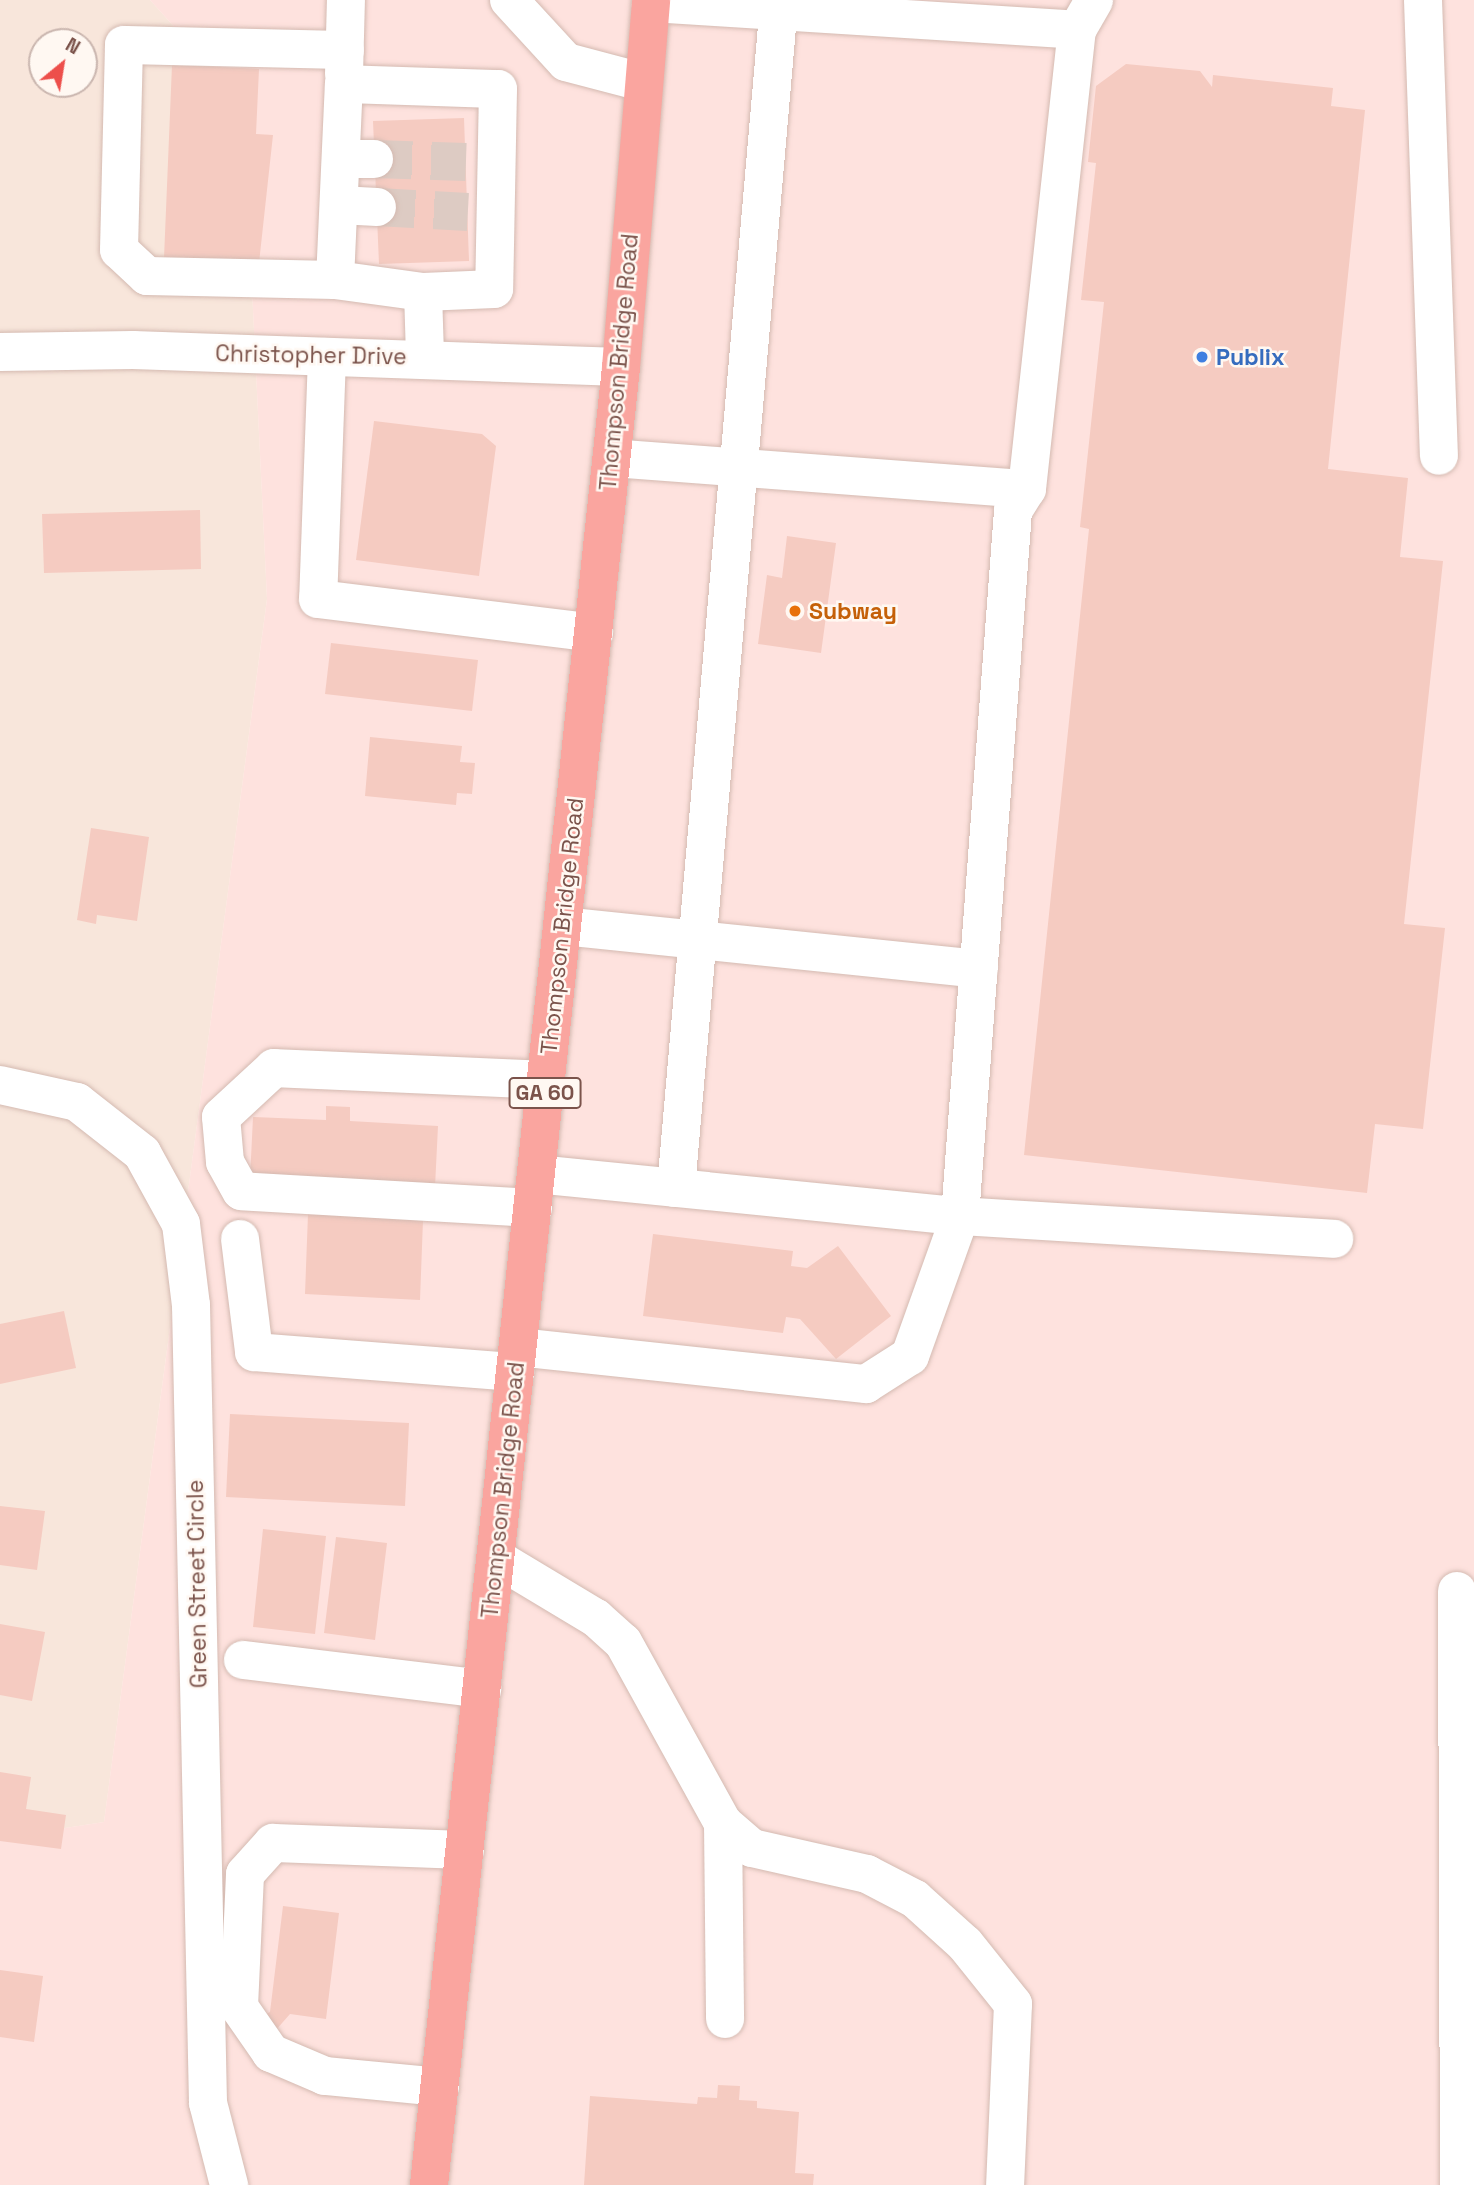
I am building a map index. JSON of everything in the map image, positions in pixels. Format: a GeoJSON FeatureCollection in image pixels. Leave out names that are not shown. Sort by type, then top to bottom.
{"type":"FeatureCollection","features":[{"type":"Feature","properties":{"kind":"highway","name":"Thompson Bridge Road"},"geometry":{"type":"LineString","coordinates":[[429,2185],[594,633],[621,367],[642,82],[651,2]]}},
{"type":"Feature","properties":{"kind":"street"},"geometry":{"type":"LineString","coordinates":[[335,280],[338,205],[358,159],[345,67],[346,0]]}},
{"type":"Feature","properties":{"kind":"street"},"geometry":{"type":"LineString","coordinates":[[509,0],[566,62],[642,82]]}},
{"type":"Feature","properties":{"kind":"street"},"geometry":{"type":"LineString","coordinates":[[1423,0],[1439,456]]}},
{"type":"Feature","properties":{"kind":"street"},"geometry":{"type":"LineString","coordinates":[[240,1240],[254,1353],[517,1360],[866,1384],[910,1356],[960,1216],[1013,511],[1027,489],[1085,15],[778,14],[651,2]]}},
{"type":"Feature","properties":{"kind":"street"},"geometry":{"type":"LineString","coordinates":[[676,1188],[734,467],[778,14]]}},
{"type":"Feature","properties":{"kind":"street"},"geometry":{"type":"LineString","coordinates":[[124,45],[345,67],[498,89],[481,162],[482,212],[494,289],[423,292],[335,280],[147,276],[119,250],[124,45]]}},
{"type":"Feature","properties":{"kind":"street"},"geometry":{"type":"LineString","coordinates":[[338,205],[377,207]]}},
{"type":"Feature","properties":{"kind":"street"},"geometry":{"type":"LineString","coordinates":[[423,292],[425,357]]}},
{"type":"Feature","properties":{"kind":"street","name":"Christopher Drive"},"geometry":{"type":"LineString","coordinates":[[0,352],[425,357],[621,367]]}},
{"type":"Feature","properties":{"kind":"street"},"geometry":{"type":"LineString","coordinates":[[327,357],[318,599],[594,633]]}},
{"type":"Feature","properties":{"kind":"street"},"geometry":{"type":"LineString","coordinates":[[611,458],[1027,489]]}},
{"type":"Feature","properties":{"kind":"street"},"geometry":{"type":"LineString","coordinates":[[563,926],[979,969]]}},
{"type":"Feature","properties":{"kind":"street"},"geometry":{"type":"LineString","coordinates":[[546,1080],[274,1068],[221,1117],[225,1162],[241,1191],[676,1188],[960,1216],[1334,1239]]}},
{"type":"Feature","properties":{"kind":"street","name":"Green Street Circle"},"geometry":{"type":"LineString","coordinates":[[0,1085],[77,1102],[142,1153],[181,1224],[191,1305],[208,2103],[229,2185]]}},
{"type":"Feature","properties":{"kind":"street"},"geometry":{"type":"LineString","coordinates":[[496,1559],[596,1618],[623,1643],[723,1823],[752,1848],[867,1874],[915,1899],[965,1944],[1013,2004],[1005,2185]]}},
{"type":"Feature","properties":{"kind":"street"},"geometry":{"type":"LineString","coordinates":[[1457,1591],[1459,2185]]}},
{"type":"Feature","properties":{"kind":"street"},"geometry":{"type":"LineString","coordinates":[[243,1660],[482,1689]]}},
{"type":"Feature","properties":{"kind":"street"},"geometry":{"type":"LineString","coordinates":[[723,1823],[725,2020]]}},
{"type":"Feature","properties":{"kind":"street"},"geometry":{"type":"LineString","coordinates":[[440,2087],[325,2076],[271,2053],[239,2007],[245,1874],[273,1843],[465,1850]]}},
{"type":"Feature","properties":{"kind":"shaded area"},"geometry":{"type":"Polygon","coordinates":[[[0,0],[150,0],[243,103],[267,599],[104,1822],[0,1838],[0,0]]]}},
{"type":"Feature","properties":{"kind":"shaded area"},"geometry":{"type":"Polygon","coordinates":[[[150,0],[1474,0],[1474,2185],[0,2185],[0,1838],[104,1822],[267,599],[243,103],[150,0]]]}},
{"type":"Feature","properties":{"kind":"building"},"geometry":{"type":"Polygon","coordinates":[[[1126,64],[1200,71],[1212,87],[1213,75],[1333,88],[1331,106],[1365,110],[1328,469],[1408,478],[1400,557],[1443,561],[1404,924],[1445,928],[1423,1129],[1375,1124],[1367,1193],[1024,1155],[1089,529],[1080,527],[1104,302],[1081,300],[1096,163],[1088,162],[1096,86],[1126,64]]]}},
{"type":"Feature","properties":{"kind":"building"},"geometry":{"type":"Polygon","coordinates":[[[172,65],[259,69],[256,134],[273,135],[259,263],[164,258],[172,65]]]}},
{"type":"Feature","properties":{"kind":"building"},"geometry":{"type":"Polygon","coordinates":[[[464,118],[469,261],[379,264],[373,121],[464,118]]]}},
{"type":"Feature","properties":{"kind":"building"},"geometry":{"type":"Polygon","coordinates":[[[374,421],[482,434],[496,446],[479,576],[356,560],[374,421]]]}},
{"type":"Feature","properties":{"kind":"building"},"geometry":{"type":"Polygon","coordinates":[[[200,510],[201,569],[44,573],[42,514],[200,510]]]}},
{"type":"Feature","properties":{"kind":"building","name":"Subway"},"geometry":{"type":"Polygon","coordinates":[[[787,536],[836,543],[821,653],[758,644],[767,575],[782,578],[787,536]]]}},
{"type":"Feature","properties":{"kind":"building"},"geometry":{"type":"Polygon","coordinates":[[[331,643],[478,660],[472,711],[325,694],[331,643]]]}},
{"type":"Feature","properties":{"kind":"building"},"geometry":{"type":"Polygon","coordinates":[[[370,737],[462,746],[460,762],[475,763],[472,794],[457,793],[456,805],[365,796],[370,737]]]}},
{"type":"Feature","properties":{"kind":"building"},"geometry":{"type":"Polygon","coordinates":[[[91,828],[149,837],[137,921],[97,915],[96,924],[77,920],[91,828]]]}},
{"type":"Feature","properties":{"kind":"building"},"geometry":{"type":"Polygon","coordinates":[[[326,1106],[350,1107],[350,1121],[438,1126],[435,1187],[250,1179],[253,1117],[326,1120],[326,1106]]]}},
{"type":"Feature","properties":{"kind":"building"},"geometry":{"type":"Polygon","coordinates":[[[308,1214],[423,1220],[420,1300],[305,1294],[308,1214]]]}},
{"type":"Feature","properties":{"kind":"building"},"geometry":{"type":"Polygon","coordinates":[[[653,1234],[793,1251],[791,1266],[807,1268],[838,1246],[891,1316],[836,1359],[800,1319],[786,1317],[783,1333],[643,1316],[653,1234]]]}},
{"type":"Feature","properties":{"kind":"building"},"geometry":{"type":"Polygon","coordinates":[[[64,1311],[76,1368],[0,1384],[0,1324],[64,1311]]]}},
{"type":"Feature","properties":{"kind":"building"},"geometry":{"type":"Polygon","coordinates":[[[230,1414],[409,1423],[405,1506],[226,1497],[230,1414]]]}},
{"type":"Feature","properties":{"kind":"building"},"geometry":{"type":"Polygon","coordinates":[[[0,1506],[45,1511],[37,1570],[0,1565],[0,1506]]]}},
{"type":"Feature","properties":{"kind":"building"},"geometry":{"type":"Polygon","coordinates":[[[263,1529],[326,1536],[315,1634],[253,1627],[263,1529]]]}},
{"type":"Feature","properties":{"kind":"building"},"geometry":{"type":"Polygon","coordinates":[[[336,1537],[387,1543],[375,1640],[324,1633],[336,1537]]]}},
{"type":"Feature","properties":{"kind":"building"},"geometry":{"type":"Polygon","coordinates":[[[0,1624],[45,1632],[32,1701],[0,1695],[0,1624]]]}},
{"type":"Feature","properties":{"kind":"building"},"geometry":{"type":"Polygon","coordinates":[[[0,1772],[31,1777],[26,1809],[66,1815],[61,1849],[0,1841],[0,1772]]]}},
{"type":"Feature","properties":{"kind":"building"},"geometry":{"type":"Polygon","coordinates":[[[283,1906],[339,1913],[326,2019],[290,2014],[268,2039],[256,2020],[270,2012],[283,1906]]]}},
{"type":"Feature","properties":{"kind":"building"},"geometry":{"type":"Polygon","coordinates":[[[0,1970],[43,1976],[34,2042],[0,2037],[0,1970]]]}},
{"type":"Feature","properties":{"kind":"building"},"geometry":{"type":"Polygon","coordinates":[[[718,2085],[740,2086],[739,2100],[757,2101],[757,2108],[799,2112],[795,2173],[814,2174],[813,2185],[584,2185],[590,2096],[697,2104],[698,2097],[717,2098],[718,2085]]]}},
{"type":"Feature","properties":{"kind":"tunnel"},"geometry":{"type":"LineString","coordinates":[[374,159],[466,162]]}},
{"type":"Feature","properties":{"kind":"tunnel"},"geometry":{"type":"LineString","coordinates":[[377,207],[468,212]]}},
{"type":"Feature","properties":{"kind":"place","name":"Publix"},"geometry":{"type":"Point","coordinates":[1202,357]}},
{"type":"Feature","properties":{"kind":"place","name":"Subway"},"geometry":{"type":"Point","coordinates":[795,611]}}]}
